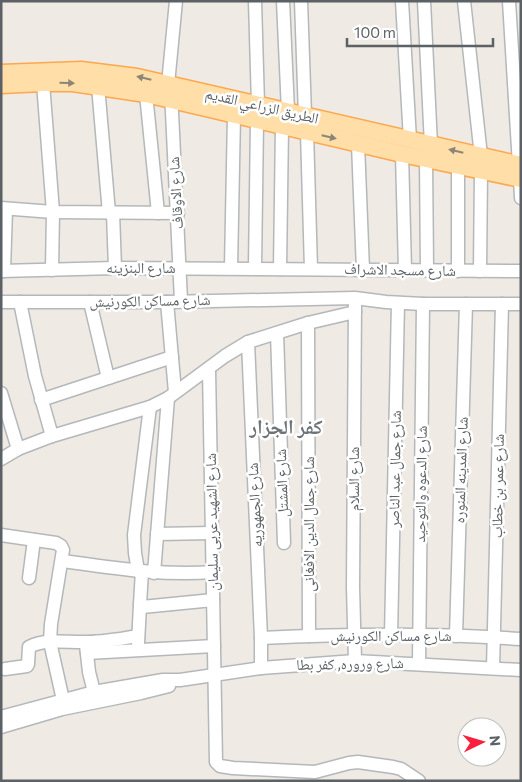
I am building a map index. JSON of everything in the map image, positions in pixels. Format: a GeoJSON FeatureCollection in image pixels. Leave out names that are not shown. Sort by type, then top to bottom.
{"type":"FeatureCollection","features":[{"type":"Feature","properties":{"kind":"main road","name":"الطريق الزراعي القديم"},"geometry":{"type":"LineString","coordinates":[[1,73],[81,70],[137,77],[234,114],[258,112]]}},
{"type":"Feature","properties":{"kind":"main road","name":"الطريق الزراعي القديم"},"geometry":{"type":"LineString","coordinates":[[1,86],[74,83],[146,94],[170,89],[285,119],[307,132],[358,144],[406,147]]}},
{"type":"Feature","properties":{"kind":"main road","name":"الطريق الزراعي القديم"},"geometry":{"type":"LineString","coordinates":[[285,119],[305,115],[406,147],[520,172]]}},
{"type":"Feature","properties":{"kind":"main road","name":"الطريق الزراعي القديم"},"geometry":{"type":"LineString","coordinates":[[429,152],[458,166],[481,163]]}},
{"type":"Feature","properties":{"kind":"street","name":"شارع الاوقاف"},"geometry":{"type":"LineString","coordinates":[[176,1],[170,89],[178,213],[181,301]]}},
{"type":"Feature","properties":{"kind":"street"},"geometry":{"type":"LineString","coordinates":[[255,1],[258,112],[255,268]]}},
{"type":"Feature","properties":{"kind":"street"},"geometry":{"type":"LineString","coordinates":[[280,269],[285,119],[283,1]]}},
{"type":"Feature","properties":{"kind":"street"},"geometry":{"type":"LineString","coordinates":[[301,1],[305,115]]}},
{"type":"Feature","properties":{"kind":"street"},"geometry":{"type":"LineString","coordinates":[[402,1],[406,147],[405,270]]}},
{"type":"Feature","properties":{"kind":"street"},"geometry":{"type":"LineString","coordinates":[[424,1],[429,152],[428,270]]}},
{"type":"Feature","properties":{"kind":"street"},"geometry":{"type":"LineString","coordinates":[[464,1],[481,163],[480,271]]}},
{"type":"Feature","properties":{"kind":"street"},"geometry":{"type":"LineString","coordinates":[[509,1],[521,198]]}},
{"type":"Feature","properties":{"kind":"street"},"geometry":{"type":"LineString","coordinates":[[43,83],[53,212],[52,270]]}},
{"type":"Feature","properties":{"kind":"street"},"geometry":{"type":"LineString","coordinates":[[98,86],[115,268]]}},
{"type":"Feature","properties":{"kind":"street"},"geometry":{"type":"LineString","coordinates":[[146,94],[158,213]]}},
{"type":"Feature","properties":{"kind":"street"},"geometry":{"type":"LineString","coordinates":[[231,268],[234,114]]}},
{"type":"Feature","properties":{"kind":"street"},"geometry":{"type":"LineString","coordinates":[[307,132],[311,269]]}},
{"type":"Feature","properties":{"kind":"street"},"geometry":{"type":"LineString","coordinates":[[358,144],[363,270]]}},
{"type":"Feature","properties":{"kind":"street"},"geometry":{"type":"LineString","coordinates":[[458,166],[458,271]]}},
{"type":"Feature","properties":{"kind":"street"},"geometry":{"type":"LineString","coordinates":[[3,271],[4,208],[53,212],[178,213]]}},
{"type":"Feature","properties":{"kind":"street","name":"شارع البنزينه"},"geometry":{"type":"LineString","coordinates":[[3,271],[115,268],[280,269]]}},
{"type":"Feature","properties":{"kind":"street","name":"شارع مسجد الاشراف"},"geometry":{"type":"LineString","coordinates":[[280,269],[521,271]]}},
{"type":"Feature","properties":{"kind":"street","name":"شارع مسجد الاشراف"},"geometry":{"type":"LineString","coordinates":[[299,298],[355,298],[423,304],[521,304]]}},
{"type":"Feature","properties":{"kind":"street","name":"شارع مساكن الكورنيش"},"geometry":{"type":"LineString","coordinates":[[1,302],[167,302],[299,298]]}},
{"type":"Feature","properties":{"kind":"street","name":"شارع السلام"},"geometry":{"type":"LineString","coordinates":[[355,298],[353,587],[355,661]]}},
{"type":"Feature","properties":{"kind":"street"},"geometry":{"type":"LineString","coordinates":[[20,302],[29,351],[52,436]]}},
{"type":"Feature","properties":{"kind":"street"},"geometry":{"type":"LineString","coordinates":[[90,302],[108,378]]}},
{"type":"Feature","properties":{"kind":"street"},"geometry":{"type":"LineString","coordinates":[[139,650],[140,606],[145,572],[157,534],[171,395],[172,357],[167,302]]}},
{"type":"Feature","properties":{"kind":"street","name":"شارع جمال عبد الناصر"},"geometry":{"type":"LineString","coordinates":[[391,636],[398,303]]}},
{"type":"Feature","properties":{"kind":"street","name":"شارع الدعوه والتوحيد"},"geometry":{"type":"LineString","coordinates":[[419,663],[423,304]]}},
{"type":"Feature","properties":{"kind":"street","name":"شارع المدينه المنوره"},"geometry":{"type":"LineString","coordinates":[[456,636],[466,304]]}},
{"type":"Feature","properties":{"kind":"street","name":"شارع عمر بن خطاب"},"geometry":{"type":"LineString","coordinates":[[493,668],[502,304]]}},
{"type":"Feature","properties":{"kind":"street"},"geometry":{"type":"LineString","coordinates":[[1,459],[18,449],[52,436],[150,407],[171,395],[225,356],[248,342],[308,323],[356,312]]}},
{"type":"Feature","properties":{"kind":"street","name":"شارع جمال الدين الافغانى"},"geometry":{"type":"LineString","coordinates":[[308,323],[309,636]]}},
{"type":"Feature","properties":{"kind":"street","name":"شارع المشتل"},"geometry":{"type":"LineString","coordinates":[[277,333],[284,543]]}},
{"type":"Feature","properties":{"kind":"street","name":"شارع الجمهوريه"},"geometry":{"type":"LineString","coordinates":[[248,342],[261,668]]}},
{"type":"Feature","properties":{"kind":"street"},"geometry":{"type":"LineString","coordinates":[[41,400],[172,357]]}},
{"type":"Feature","properties":{"kind":"street","name":"شارع الشهيد عربى سليمان"},"geometry":{"type":"LineString","coordinates":[[209,369],[216,762],[220,766],[233,768],[315,772],[358,762],[401,769],[419,781]]}},
{"type":"Feature","properties":{"kind":"street"},"geometry":{"type":"LineString","coordinates":[[1,393],[18,449]]}},
{"type":"Feature","properties":{"kind":"street"},"geometry":{"type":"LineString","coordinates":[[145,572],[135,553],[134,534],[150,407]]}},
{"type":"Feature","properties":{"kind":"street"},"geometry":{"type":"LineString","coordinates":[[157,534],[212,533]]}},
{"type":"Feature","properties":{"kind":"street"},"geometry":{"type":"LineString","coordinates":[[1,535],[56,543],[63,550],[51,624],[50,642],[63,700]]}},
{"type":"Feature","properties":{"kind":"street"},"geometry":{"type":"LineString","coordinates":[[29,578],[34,540]]}},
{"type":"Feature","properties":{"kind":"street"},"geometry":{"type":"LineString","coordinates":[[62,562],[145,572],[177,574],[213,572]]}},
{"type":"Feature","properties":{"kind":"street"},"geometry":{"type":"LineString","coordinates":[[140,606],[161,606],[213,600]]}},
{"type":"Feature","properties":{"kind":"street","name":"شارع مساكن الكورنيش"},"geometry":{"type":"LineString","coordinates":[[261,638],[354,635],[521,639]]}},
{"type":"Feature","properties":{"kind":"street"},"geometry":{"type":"LineString","coordinates":[[86,648],[138,636]]}},
{"type":"Feature","properties":{"kind":"street"},"geometry":{"type":"LineString","coordinates":[[5,669],[27,666],[29,647],[50,642],[86,648],[139,650],[214,646]]}},
{"type":"Feature","properties":{"kind":"street"},"geometry":{"type":"LineString","coordinates":[[86,648],[94,692]]}},
{"type":"Feature","properties":{"kind":"street","name":"شارع وروره, كفر بطا"},"geometry":{"type":"LineString","coordinates":[[1,717],[94,692],[163,680],[180,680],[261,668],[355,661],[521,670]]}},
{"type":"Feature","properties":{"kind":"street","name":"شارع وروره, كفر بطا"},"geometry":{"type":"LineString","coordinates":[[1,727],[71,707],[160,689],[180,680]]}},
{"type":"Feature","properties":{"kind":"district","name":"كفر الجزار"},"geometry":{"type":"Point","coordinates":[286,427]}}]}
